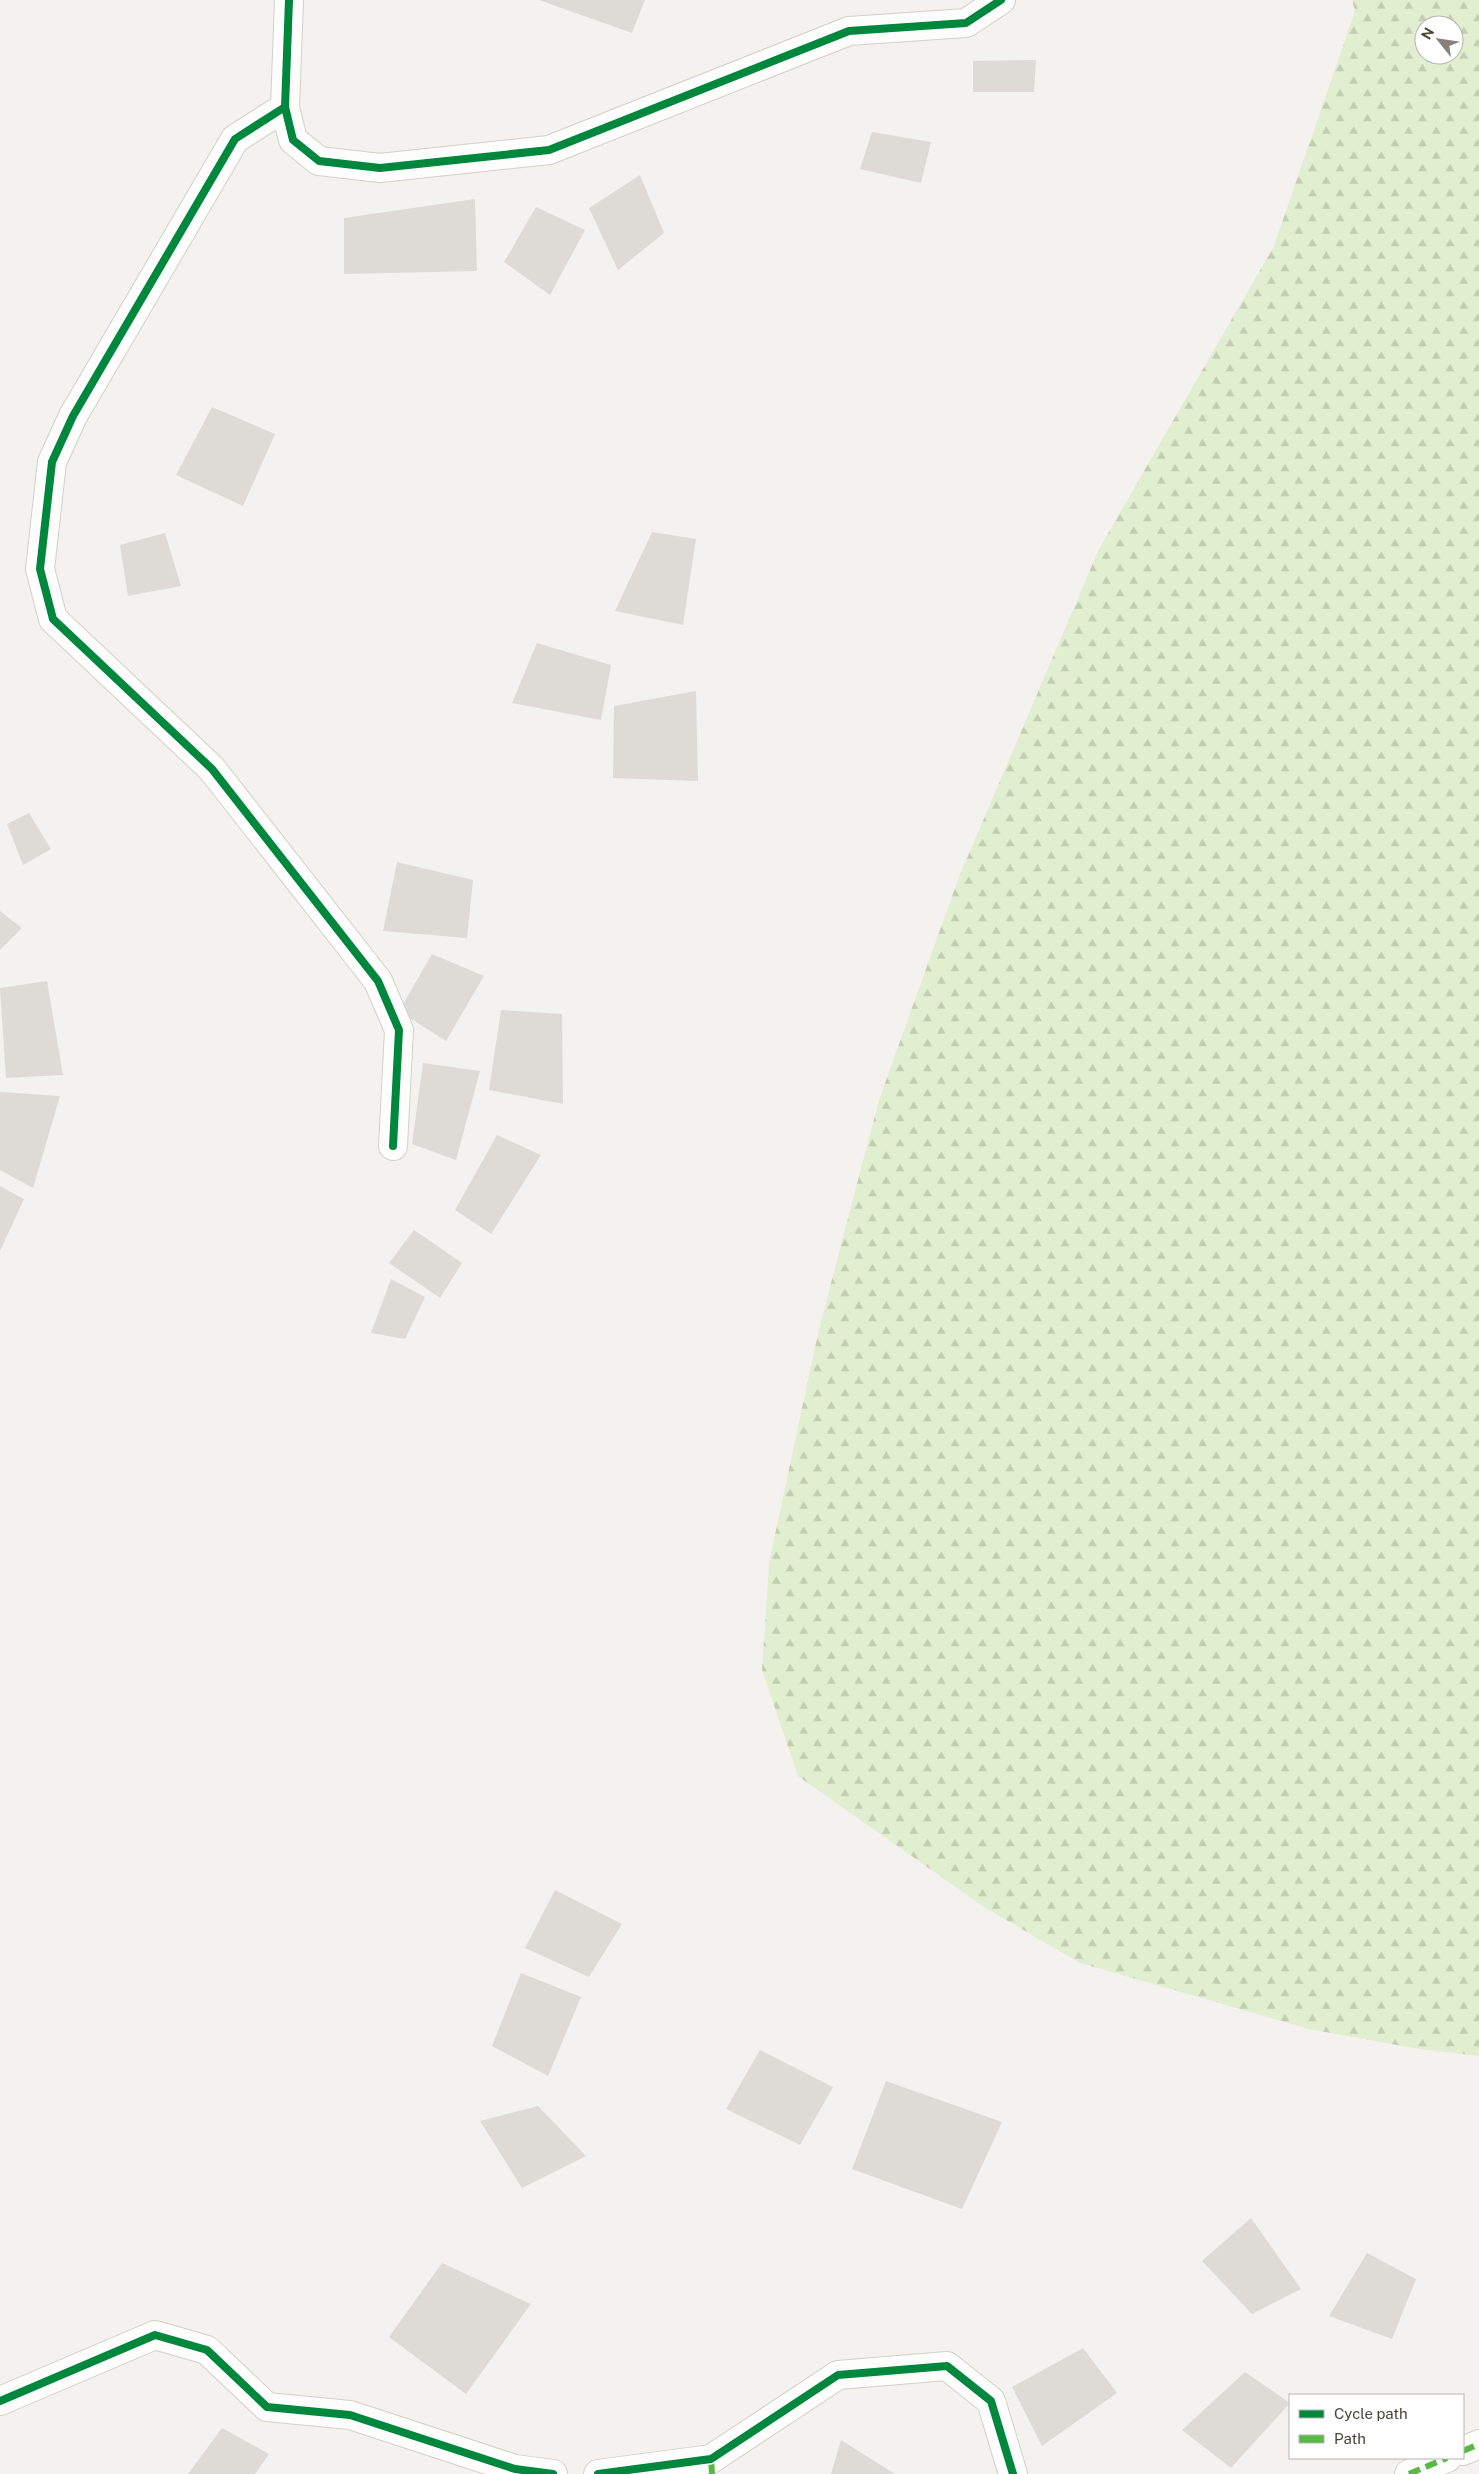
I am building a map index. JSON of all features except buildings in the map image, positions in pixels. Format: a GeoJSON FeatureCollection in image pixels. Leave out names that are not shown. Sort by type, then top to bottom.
{"type":"FeatureCollection","features":[{"type":"Feature","properties":{"kind":"street"},"geometry":{"type":"LineString","coordinates":[[289,0],[285,107],[293,140],[319,161],[380,168],[549,150],[849,31],[966,23],[1001,0]]}},
{"type":"Feature","properties":{"kind":"street"},"geometry":{"type":"LineString","coordinates":[[285,107],[234,139],[73,416],[52,462],[40,568],[53,619],[212,769],[378,981],[399,1030],[393,1146]]}},
{"type":"Feature","properties":{"kind":"street"},"geometry":{"type":"LineString","coordinates":[[0,2401],[155,2335],[208,2350],[267,2407],[350,2415],[515,2468],[553,2474]]}},
{"type":"Feature","properties":{"kind":"street"},"geometry":{"type":"LineString","coordinates":[[598,2474],[712,2467],[838,2375],[947,2366],[991,2401],[1013,2474]]}},
{"type":"Feature","properties":{"kind":"street"},"geometry":{"type":"LineString","coordinates":[[1464,2451],[1479,2444]]}},
{"type":"Feature","properties":{"kind":"street"},"geometry":{"type":"LineString","coordinates":[[1409,2474],[1445,2459]]}},
{"type":"Feature","properties":{"kind":"green space"},"geometry":{"type":"Polygon","coordinates":[[[1352,0],[1479,0],[1479,2056],[1419,2049],[1309,2029],[1080,1963],[984,1907],[798,1776],[762,1670],[769,1563],[819,1329],[879,1100],[959,877],[1099,549],[1274,246],[1355,11],[1352,0]]]}},
{"type":"Feature","properties":{"kind":"marked path"},"geometry":{"type":"LineString","coordinates":[[1464,2451],[1479,2444]]}},
{"type":"Feature","properties":{"kind":"marked path"},"geometry":{"type":"LineString","coordinates":[[712,2474],[711,2459],[714,2457]]}},
{"type":"Feature","properties":{"kind":"marked path"},"geometry":{"type":"LineString","coordinates":[[1409,2474],[1445,2459]]}},
{"type":"Feature","properties":{"kind":"cycle path"},"geometry":{"type":"LineString","coordinates":[[289,0],[285,107],[293,140],[319,161],[380,168],[549,150],[849,31],[966,23],[1001,0]]}},
{"type":"Feature","properties":{"kind":"cycle path"},"geometry":{"type":"LineString","coordinates":[[285,107],[235,139],[73,416],[52,462],[40,569],[53,619],[212,769],[378,981],[399,1030],[393,1146]]}},
{"type":"Feature","properties":{"kind":"cycle path"},"geometry":{"type":"LineString","coordinates":[[0,2401],[155,2335],[207,2350],[267,2407],[350,2415],[515,2469],[553,2474]]}},
{"type":"Feature","properties":{"kind":"cycle path"},"geometry":{"type":"LineString","coordinates":[[598,2474],[711,2459],[838,2375],[947,2366],[991,2401],[1013,2474]]}}]}
